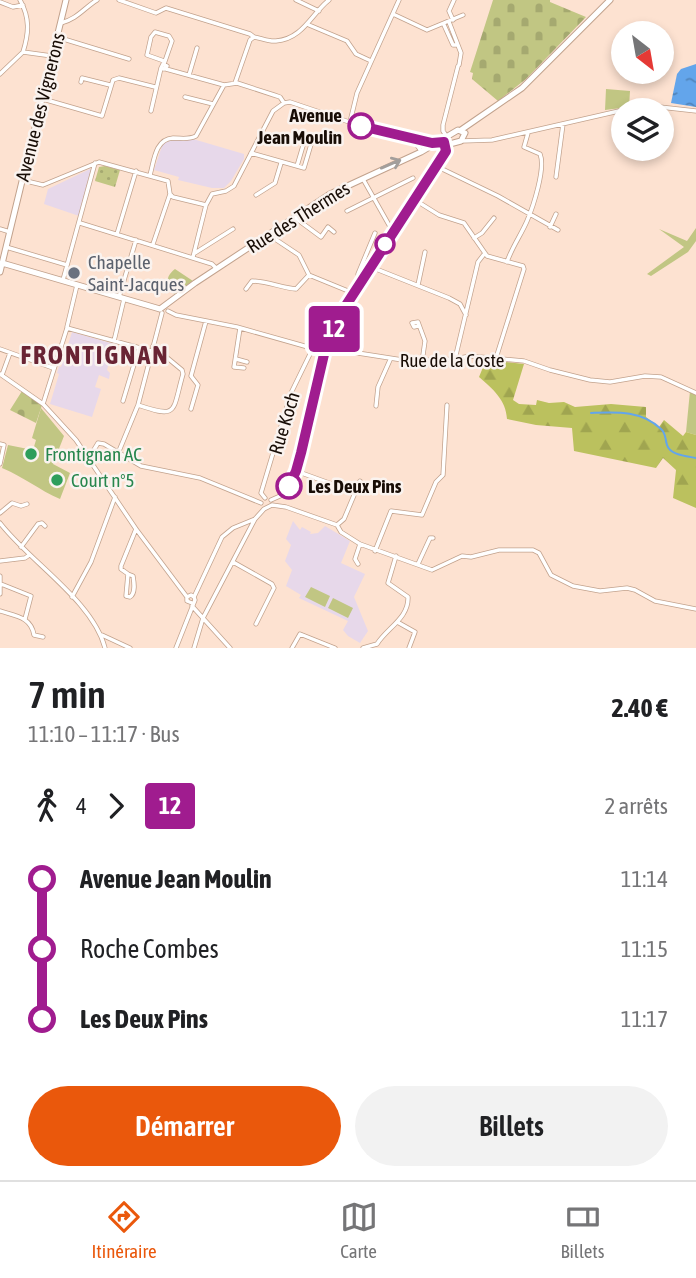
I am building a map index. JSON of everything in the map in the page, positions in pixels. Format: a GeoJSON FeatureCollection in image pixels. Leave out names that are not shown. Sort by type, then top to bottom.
{"type":"FeatureCollection","features":[{"type":"Feature","properties":{"kind":"main road","name":"Avenue des Vignerons"},"geometry":{"type":"LineString","coordinates":[[0,271],[66,0]]}},
{"type":"Feature","properties":{"kind":"main road"},"geometry":{"type":"LineString","coordinates":[[445,143],[463,135],[471,125],[525,86],[610,0]]}},
{"type":"Feature","properties":{"kind":"main road"},"geometry":{"type":"LineString","coordinates":[[445,143],[463,135]]}},
{"type":"Feature","properties":{"kind":"main road","name":"Rue des Thermes"},"geometry":{"type":"LineString","coordinates":[[164,309],[217,269],[330,194],[445,143]]}},
{"type":"Feature","properties":{"kind":"main road"},"geometry":{"type":"LineString","coordinates":[[1,262],[164,309]]}},
{"type":"Feature","properties":{"kind":"street"},"geometry":{"type":"LineString","coordinates":[[0,74],[23,52],[28,24],[20,0]]}},
{"type":"Feature","properties":{"kind":"street"},"geometry":{"type":"LineString","coordinates":[[85,8],[87,0]]}},
{"type":"Feature","properties":{"kind":"street"},"geometry":{"type":"LineString","coordinates":[[60,23],[79,16],[97,0]]}},
{"type":"Feature","properties":{"kind":"street"},"geometry":{"type":"LineString","coordinates":[[119,0],[156,13],[166,8],[254,37],[279,41],[309,25],[330,0]]}},
{"type":"Feature","properties":{"kind":"street"},"geometry":{"type":"LineString","coordinates":[[137,6],[139,0]]}},
{"type":"Feature","properties":{"kind":"street"},"geometry":{"type":"LineString","coordinates":[[296,0],[319,11]]}},
{"type":"Feature","properties":{"kind":"street"},"geometry":{"type":"LineString","coordinates":[[350,122],[357,93],[399,0]]}},
{"type":"Feature","properties":{"kind":"street"},"geometry":{"type":"LineString","coordinates":[[194,648],[203,618],[255,519],[285,491],[296,471],[327,345],[341,313],[436,166],[445,143],[443,125],[461,53],[457,45],[453,45],[449,22],[449,10],[454,0]]}},
{"type":"Feature","properties":{"kind":"street"},"geometry":{"type":"LineString","coordinates":[[0,2],[13,7],[23,5]]}},
{"type":"Feature","properties":{"kind":"street"},"geometry":{"type":"LineString","coordinates":[[393,14],[427,30],[463,15]]}},
{"type":"Feature","properties":{"kind":"street"},"geometry":{"type":"LineString","coordinates":[[309,25],[346,41],[356,54],[372,61]]}},
{"type":"Feature","properties":{"kind":"street"},"geometry":{"type":"LineString","coordinates":[[151,111],[155,87],[164,65],[168,57],[172,41],[169,36],[155,32],[150,37],[147,55],[164,65],[224,85],[235,83],[274,94],[284,103]]}},
{"type":"Feature","properties":{"kind":"street"},"geometry":{"type":"LineString","coordinates":[[57,37],[129,59]]}},
{"type":"Feature","properties":{"kind":"street"},"geometry":{"type":"LineString","coordinates":[[235,83],[247,43],[254,37]]}},
{"type":"Feature","properties":{"kind":"street"},"geometry":{"type":"LineString","coordinates":[[189,75],[197,48]]}},
{"type":"Feature","properties":{"kind":"street"},"geometry":{"type":"LineString","coordinates":[[23,52],[52,56]]}},
{"type":"Feature","properties":{"kind":"street"},"geometry":{"type":"LineString","coordinates":[[81,82],[82,78],[110,85]]}},
{"type":"Feature","properties":{"kind":"street"},"geometry":{"type":"LineString","coordinates":[[41,99],[102,116],[113,80],[119,78],[155,87]]}},
{"type":"Feature","properties":{"kind":"street"},"geometry":{"type":"LineString","coordinates":[[150,175],[162,142],[167,139],[192,139],[197,136],[224,85]]}},
{"type":"Feature","properties":{"kind":"street"},"geometry":{"type":"LineString","coordinates":[[185,97],[214,104]]}},
{"type":"Feature","properties":{"kind":"street"},"geometry":{"type":"LineString","coordinates":[[194,256],[206,205],[212,194],[226,191],[233,186],[273,111],[284,103],[296,103],[350,122],[412,138],[445,143]]}},
{"type":"Feature","properties":{"kind":"street"},"geometry":{"type":"LineString","coordinates":[[463,135],[480,140],[529,132],[632,108],[660,107],[696,111]]}},
{"type":"Feature","properties":{"kind":"street"},"geometry":{"type":"LineString","coordinates":[[556,177],[563,123]]}},
{"type":"Feature","properties":{"kind":"street"},"geometry":{"type":"LineString","coordinates":[[507,262],[511,247],[529,215],[537,190],[542,158],[524,146],[529,132]]}},
{"type":"Feature","properties":{"kind":"street"},"geometry":{"type":"LineString","coordinates":[[412,138],[422,152]]}},
{"type":"Feature","properties":{"kind":"street"},"geometry":{"type":"LineString","coordinates":[[251,153],[304,168],[312,141],[305,139],[297,166]]}},
{"type":"Feature","properties":{"kind":"street"},"geometry":{"type":"LineString","coordinates":[[22,180],[43,185],[95,163],[104,162],[168,180],[170,194],[153,245]]}},
{"type":"Feature","properties":{"kind":"street"},"geometry":{"type":"LineString","coordinates":[[63,280],[95,163]]}},
{"type":"Feature","properties":{"kind":"street"},"geometry":{"type":"LineString","coordinates":[[256,195],[275,183],[281,163]]}},
{"type":"Feature","properties":{"kind":"street"},"geometry":{"type":"LineString","coordinates":[[436,166],[498,196],[558,230]]}},
{"type":"Feature","properties":{"kind":"street"},"geometry":{"type":"LineString","coordinates":[[117,234],[136,171]]}},
{"type":"Feature","properties":{"kind":"street"},"geometry":{"type":"LineString","coordinates":[[362,178],[393,232]]}},
{"type":"Feature","properties":{"kind":"street"},"geometry":{"type":"LineString","coordinates":[[347,211],[413,178]]}},
{"type":"Feature","properties":{"kind":"street"},"geometry":{"type":"LineString","coordinates":[[170,194],[206,205]]}},
{"type":"Feature","properties":{"kind":"street"},"geometry":{"type":"LineString","coordinates":[[415,200],[439,215],[464,223],[485,253],[493,259],[523,266],[496,358]]}},
{"type":"Feature","properties":{"kind":"street"},"geometry":{"type":"LineString","coordinates":[[550,227],[556,214]]}},
{"type":"Feature","properties":{"kind":"street"},"geometry":{"type":"LineString","coordinates":[[294,217],[321,237],[328,227],[334,232]]}},
{"type":"Feature","properties":{"kind":"street"},"geometry":{"type":"LineString","coordinates":[[474,239],[494,218]]}},
{"type":"Feature","properties":{"kind":"street"},"geometry":{"type":"LineString","coordinates":[[80,223],[194,256],[217,269]]}},
{"type":"Feature","properties":{"kind":"street"},"geometry":{"type":"LineString","coordinates":[[0,229],[10,232]]}},
{"type":"Feature","properties":{"kind":"street"},"geometry":{"type":"LineString","coordinates":[[194,256],[233,229]]}},
{"type":"Feature","properties":{"kind":"street"},"geometry":{"type":"LineString","coordinates":[[358,274],[375,233]]}},
{"type":"Feature","properties":{"kind":"street"},"geometry":{"type":"LineString","coordinates":[[269,235],[299,255],[306,273],[353,293]]}},
{"type":"Feature","properties":{"kind":"street"},"geometry":{"type":"LineString","coordinates":[[114,341],[136,240]]}},
{"type":"Feature","properties":{"kind":"street"},"geometry":{"type":"LineString","coordinates":[[6,247],[67,265]]}},
{"type":"Feature","properties":{"kind":"street"},"geometry":{"type":"LineString","coordinates":[[369,250],[378,255]]}},
{"type":"Feature","properties":{"kind":"street"},"geometry":{"type":"LineString","coordinates":[[418,285],[425,252]]}},
{"type":"Feature","properties":{"kind":"street"},"geometry":{"type":"LineString","coordinates":[[455,359],[478,262],[485,253]]}},
{"type":"Feature","properties":{"kind":"street"},"geometry":{"type":"LineString","coordinates":[[371,267],[449,298],[462,306],[468,306]]}},
{"type":"Feature","properties":{"kind":"street"},"geometry":{"type":"LineString","coordinates":[[246,289],[252,281],[257,280],[281,288],[296,289],[309,275]]}},
{"type":"Feature","properties":{"kind":"street"},"geometry":{"type":"LineString","coordinates":[[43,404],[67,328],[77,285]]}},
{"type":"Feature","properties":{"kind":"street"},"geometry":{"type":"LineString","coordinates":[[462,306],[466,315]]}},
{"type":"Feature","properties":{"kind":"street"},"geometry":{"type":"LineString","coordinates":[[119,452],[138,405],[164,309]]}},
{"type":"Feature","properties":{"kind":"street","name":"Rue de la Coste"},"geometry":{"type":"LineString","coordinates":[[164,309],[176,315],[240,328],[313,348],[327,345],[332,349],[390,360],[422,362],[470,356],[524,361],[590,380],[610,382],[645,376],[661,377],[696,393]]}},
{"type":"Feature","properties":{"kind":"street"},"geometry":{"type":"LineString","coordinates":[[191,409],[198,385],[191,376],[206,321]]}},
{"type":"Feature","properties":{"kind":"street"},"geometry":{"type":"LineString","coordinates":[[418,327],[425,341],[422,362]]}},
{"type":"Feature","properties":{"kind":"street"},"geometry":{"type":"LineString","coordinates":[[67,328],[151,351]]}},
{"type":"Feature","properties":{"kind":"street"},"geometry":{"type":"LineString","coordinates":[[240,328],[234,367],[244,368]]}},
{"type":"Feature","properties":{"kind":"street"},"geometry":{"type":"LineString","coordinates":[[138,405],[161,413],[173,409],[183,374],[182,370],[153,346]]}},
{"type":"Feature","properties":{"kind":"street"},"geometry":{"type":"LineString","coordinates":[[123,401],[139,348]]}},
{"type":"Feature","properties":{"kind":"street","name":"Rue Koch"},"geometry":{"type":"LineString","coordinates":[[265,498],[261,492],[291,393],[313,348]]}},
{"type":"Feature","properties":{"kind":"street"},"geometry":{"type":"LineString","coordinates":[[0,349],[53,368]]}},
{"type":"Feature","properties":{"kind":"street"},"geometry":{"type":"LineString","coordinates":[[10,353],[1,374],[43,404],[76,440],[136,529],[187,597],[187,601],[230,648]]}},
{"type":"Feature","properties":{"kind":"street"},"geometry":{"type":"LineString","coordinates":[[236,359],[247,362]]}},
{"type":"Feature","properties":{"kind":"street"},"geometry":{"type":"LineString","coordinates":[[376,406],[378,387],[390,360]]}},
{"type":"Feature","properties":{"kind":"street"},"geometry":{"type":"LineString","coordinates":[[374,551],[391,511],[422,515],[436,482],[443,475],[447,405]]}},
{"type":"Feature","properties":{"kind":"street"},"geometry":{"type":"LineString","coordinates":[[92,453],[98,443],[141,466],[200,478],[261,503],[264,509]]}},
{"type":"Feature","properties":{"kind":"street"},"geometry":{"type":"LineString","coordinates":[[0,444],[4,445],[0,464]]}},
{"type":"Feature","properties":{"kind":"street"},"geometry":{"type":"LineString","coordinates":[[296,471],[354,492]]}},
{"type":"Feature","properties":{"kind":"street"},"geometry":{"type":"LineString","coordinates":[[337,525],[344,519],[360,481]]}},
{"type":"Feature","properties":{"kind":"street"},"geometry":{"type":"LineString","coordinates":[[72,597],[91,562],[115,497]]}},
{"type":"Feature","properties":{"kind":"street"},"geometry":{"type":"LineString","coordinates":[[261,503],[265,498],[271,503],[337,525],[341,533],[374,551],[396,556],[428,569],[437,569],[462,556],[471,557],[499,550],[537,550],[551,575],[573,586],[600,591],[627,588],[655,601],[696,609]]}},
{"type":"Feature","properties":{"kind":"street"},"geometry":{"type":"LineString","coordinates":[[0,513],[12,503],[21,506],[27,504]]}},
{"type":"Feature","properties":{"kind":"street"},"geometry":{"type":"LineString","coordinates":[[176,648],[194,597],[222,537],[233,528],[255,519]]}},
{"type":"Feature","properties":{"kind":"street"},"geometry":{"type":"LineString","coordinates":[[0,523],[21,548],[90,616],[103,635],[105,648]]}},
{"type":"Feature","properties":{"kind":"street"},"geometry":{"type":"LineString","coordinates":[[21,548],[38,524],[45,526]]}},
{"type":"Feature","properties":{"kind":"street"},"geometry":{"type":"LineString","coordinates":[[128,574],[125,592],[126,596],[130,597],[134,592],[134,579],[133,576],[121,569],[121,566],[136,529]]}},
{"type":"Feature","properties":{"kind":"street"},"geometry":{"type":"LineString","coordinates":[[418,564],[430,538],[433,538]]}},
{"type":"Feature","properties":{"kind":"street"},"geometry":{"type":"LineString","coordinates":[[358,564],[355,559],[360,544]]}},
{"type":"Feature","properties":{"kind":"street"},"geometry":{"type":"LineString","coordinates":[[0,561],[25,558],[29,555]]}},
{"type":"Feature","properties":{"kind":"street"},"geometry":{"type":"LineString","coordinates":[[363,648],[377,644],[386,630],[399,623],[409,602],[408,597],[388,583],[396,556]]}},
{"type":"Feature","properties":{"kind":"street"},"geometry":{"type":"LineString","coordinates":[[233,562],[272,584],[274,588],[256,624]]}},
{"type":"Feature","properties":{"kind":"street"},"geometry":{"type":"LineString","coordinates":[[0,576],[0,594]]}},
{"type":"Feature","properties":{"kind":"street"},"geometry":{"type":"LineString","coordinates":[[1,584],[31,596],[25,620]]}},
{"type":"Feature","properties":{"kind":"street"},"geometry":{"type":"LineString","coordinates":[[187,597],[194,597]]}},
{"type":"Feature","properties":{"kind":"street"},"geometry":{"type":"LineString","coordinates":[[0,611],[25,620],[33,625],[34,635],[43,637]]}},
{"type":"Feature","properties":{"kind":"street"},"geometry":{"type":"LineString","coordinates":[[399,623],[415,632],[409,648]]}},
{"type":"Feature","properties":{"kind":"street"},"geometry":{"type":"LineString","coordinates":[[292,648],[300,634],[335,648]]}},
{"type":"Feature","properties":{"kind":"street"},"geometry":{"type":"LineString","coordinates":[[103,635],[130,648]]}},
{"type":"Feature","properties":{"kind":"shaded area"},"geometry":{"type":"Polygon","coordinates":[[[176,139],[193,139],[244,154],[244,159],[224,188],[178,180],[179,177],[154,170],[163,143],[176,139]]]}},
{"type":"Feature","properties":{"kind":"shaded area"},"geometry":{"type":"Polygon","coordinates":[[[92,170],[79,216],[44,204],[48,189],[92,170]]]}},
{"type":"Feature","properties":{"kind":"shaded area"},"geometry":{"type":"Polygon","coordinates":[[[72,332],[114,344],[107,370],[110,373],[109,379],[99,375],[95,387],[101,389],[92,417],[50,404],[59,366],[61,367],[72,332]]]}},
{"type":"Feature","properties":{"kind":"shaded area"},"geometry":{"type":"Polygon","coordinates":[[[293,521],[300,530],[302,527],[311,532],[310,534],[318,533],[325,526],[350,541],[341,563],[365,574],[354,597],[368,631],[360,643],[343,630],[348,621],[299,598],[301,595],[286,586],[292,570],[285,561],[291,545],[286,539],[293,521]]]}},
{"type":"Feature","properties":{"kind":"green space"},"geometry":{"type":"Polygon","coordinates":[[[493,0],[550,0],[586,17],[526,79],[498,101],[472,79],[473,73],[470,72],[493,0]]]}},
{"type":"Feature","properties":{"kind":"green space"},"geometry":{"type":"Polygon","coordinates":[[[606,89],[630,91],[630,98],[611,98],[611,109],[605,110],[606,89]]]}},
{"type":"Feature","properties":{"kind":"green space"},"geometry":{"type":"Polygon","coordinates":[[[99,167],[120,170],[115,187],[95,181],[99,167]]]}},
{"type":"Feature","properties":{"kind":"green space"},"geometry":{"type":"Polygon","coordinates":[[[696,228],[696,241],[688,252],[651,276],[647,274],[684,247],[659,229],[687,241],[696,228]]]}},
{"type":"Feature","properties":{"kind":"green space"},"geometry":{"type":"Polygon","coordinates":[[[175,269],[193,281],[175,294],[169,291],[168,281],[175,269]]]}},
{"type":"Feature","properties":{"kind":"green space"},"geometry":{"type":"Polygon","coordinates":[[[486,360],[524,364],[513,400],[519,404],[536,405],[537,400],[549,403],[564,402],[575,407],[611,404],[646,407],[646,417],[659,427],[664,420],[683,436],[686,432],[696,435],[696,508],[673,498],[676,470],[663,458],[656,468],[574,451],[572,428],[507,419],[501,401],[479,377],[486,360]]]}},
{"type":"Feature","properties":{"kind":"green space"},"geometry":{"type":"Polygon","coordinates":[[[22,391],[42,405],[36,423],[10,410],[22,391]]]}},
{"type":"Feature","properties":{"kind":"green space"},"geometry":{"type":"Polygon","coordinates":[[[690,391],[696,394],[696,435],[686,432],[690,391]]]}},
{"type":"Feature","properties":{"kind":"green space","name":"Frontignan AC"},"geometry":{"type":"Polygon","coordinates":[[[41,408],[64,436],[53,464],[70,473],[60,499],[2,468],[8,445],[33,450],[36,440],[32,438],[41,408]]]}},
{"type":"Feature","properties":{"kind":"green space"},"geometry":{"type":"Polygon","coordinates":[[[311,587],[330,596],[325,607],[305,597],[311,587]]]}},
{"type":"Feature","properties":{"kind":"green space"},"geometry":{"type":"Polygon","coordinates":[[[333,598],[353,608],[348,618],[328,608],[333,598]]]}},
{"type":"Feature","properties":{"kind":"water"},"geometry":{"type":"Polygon","coordinates":[[[696,64],[696,107],[674,103],[672,98],[677,74],[681,69],[696,64]]]}},
{"type":"Feature","properties":{"kind":"waterway"},"geometry":{"type":"LineString","coordinates":[[591,413],[610,412],[645,418],[663,431],[671,451],[696,458]]}},
{"type":"Feature","properties":{"kind":"bus line","name":"12"},"geometry":{"type":"LineString","coordinates":[[289,486],[301,453],[325,350],[341,313],[446,151],[444,142],[432,143],[361,126]]}},
{"type":"Feature","properties":{"kind":"place","name":"Avenue Jean Moulin"},"geometry":{"type":"Point","coordinates":[361,126]}},
{"type":"Feature","properties":{"kind":"place","name":"Chapelle Saint-Jacques"},"geometry":{"type":"Point","coordinates":[74,273]}},
{"type":"Feature","properties":{"kind":"place","name":"Frontignan AC"},"geometry":{"type":"Point","coordinates":[31,454]}},
{"type":"Feature","properties":{"kind":"place","name":"Court n°5"},"geometry":{"type":"Point","coordinates":[57,480]}},
{"type":"Feature","properties":{"kind":"place","name":"Les Deux Pins"},"geometry":{"type":"Point","coordinates":[289,486]}},
{"type":"Feature","properties":{"kind":"district","name":"FRONTIGNAN"},"geometry":{"type":"Point","coordinates":[95,355]}}]}
